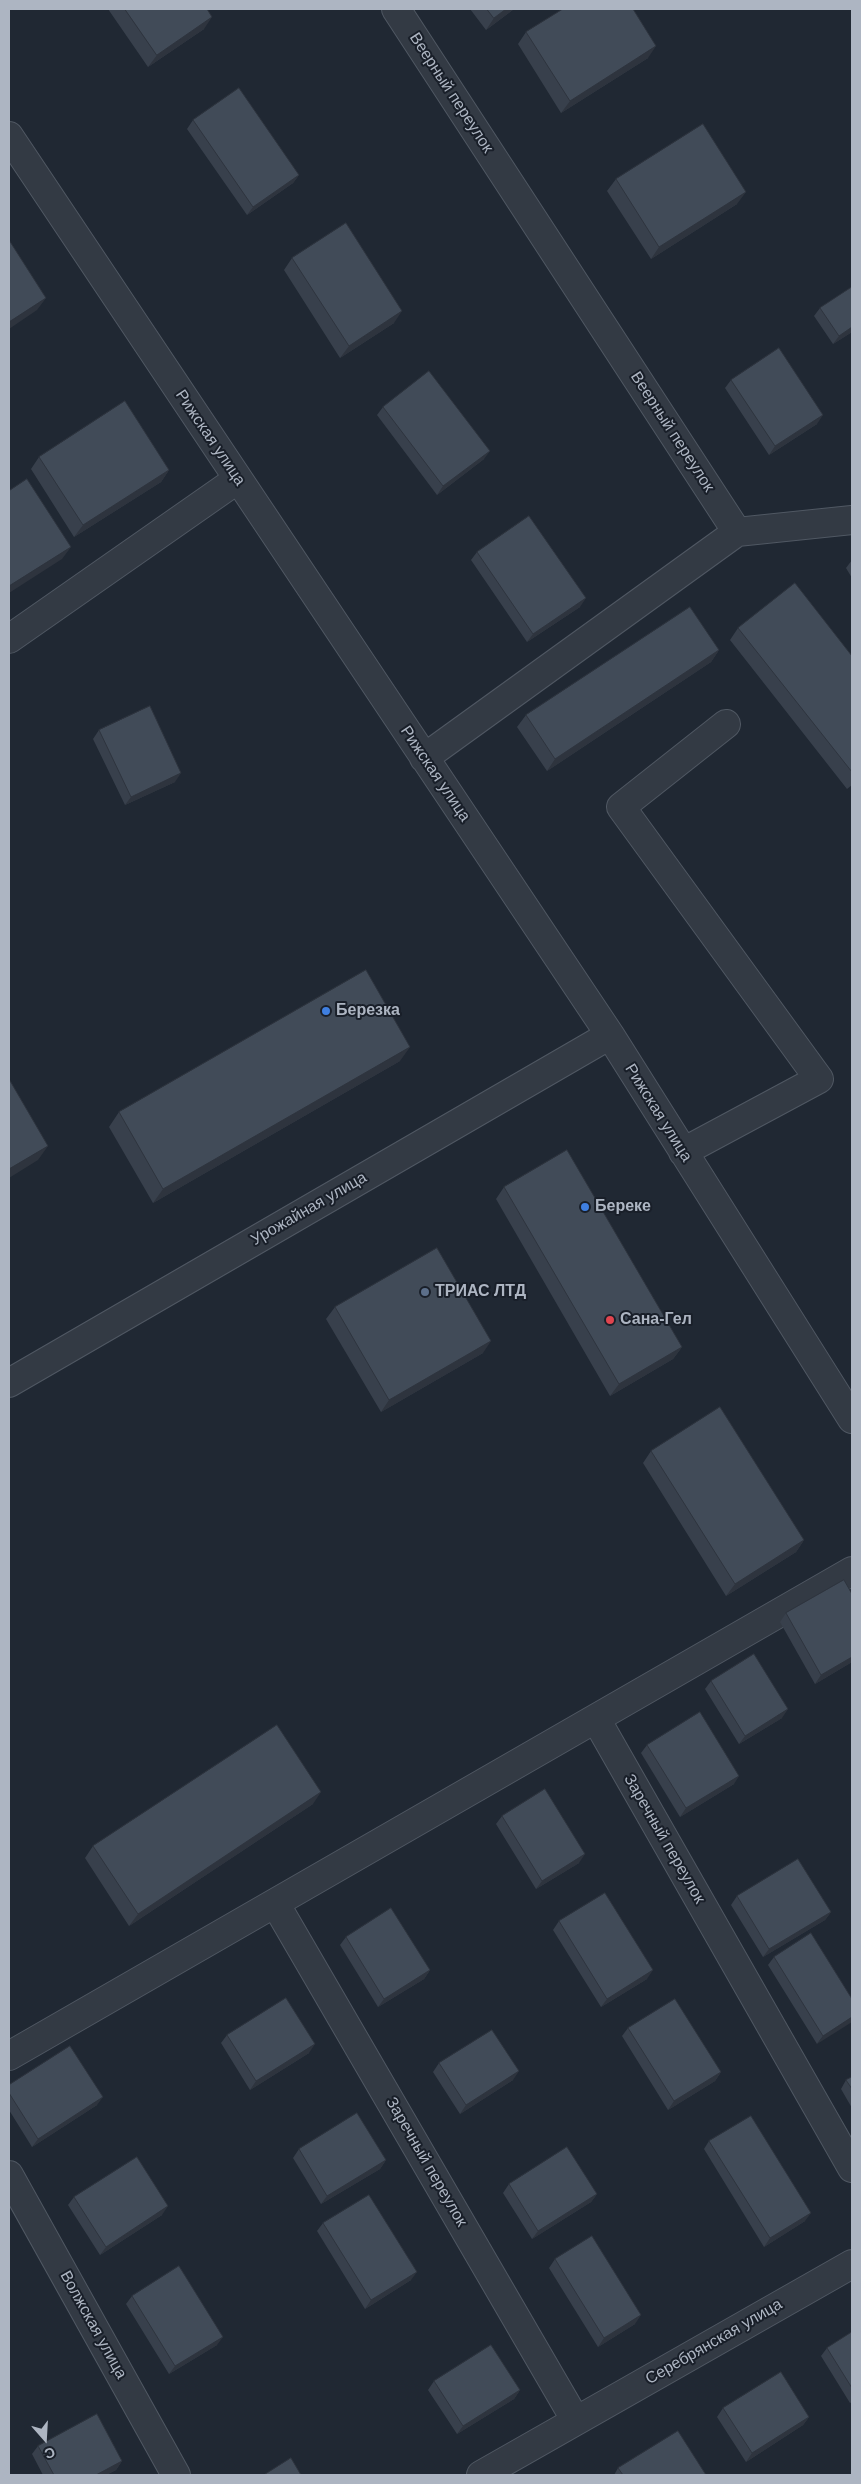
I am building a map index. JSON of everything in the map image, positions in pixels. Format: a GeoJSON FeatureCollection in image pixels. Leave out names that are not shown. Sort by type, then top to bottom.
{"type":"FeatureCollection","features":[{"type":"Feature","properties":{"kind":"street","name":"Веерный переулок"},"geometry":{"type":"LineString","coordinates":[[396,9],[738,532]]}},
{"type":"Feature","properties":{"kind":"street","name":"Рижская улица"},"geometry":{"type":"LineString","coordinates":[[11,143],[610,1035],[852,1419]]}},
{"type":"Feature","properties":{"kind":"street"},"geometry":{"type":"LineString","coordinates":[[9,639],[238,479]]}},
{"type":"Feature","properties":{"kind":"street"},"geometry":{"type":"LineString","coordinates":[[424,758],[738,532],[852,520]]}},
{"type":"Feature","properties":{"kind":"street"},"geometry":{"type":"LineString","coordinates":[[683,1152],[819,1079],[621,807],[726,724]]}},
{"type":"Feature","properties":{"kind":"street","name":"Урожайная улица"},"geometry":{"type":"LineString","coordinates":[[9,1383],[610,1035]]}},
{"type":"Feature","properties":{"kind":"street"},"geometry":{"type":"LineString","coordinates":[[9,2056],[852,1571]]}},
{"type":"Feature","properties":{"kind":"street","name":"Заречный переулок"},"geometry":{"type":"LineString","coordinates":[[596,1719],[852,2168]]}},
{"type":"Feature","properties":{"kind":"street","name":"Заречный переулок"},"geometry":{"type":"LineString","coordinates":[[275,1903],[576,2421]]}},
{"type":"Feature","properties":{"kind":"street","name":"Волжская улица"},"geometry":{"type":"LineString","coordinates":[[9,2175],[176,2475]]}},
{"type":"Feature","properties":{"kind":"street","name":"Серебрянская улица"},"geometry":{"type":"LineString","coordinates":[[481,2475],[852,2264]]}},
{"type":"Feature","properties":{"kind":"building"},"geometry":{"type":"Polygon","coordinates":[[[125,9],[207,9],[212,17],[157,55],[125,9]]]}},
{"type":"Feature","properties":{"kind":"building"},"geometry":{"type":"Polygon","coordinates":[[[487,9],[506,9],[494,18],[487,9]]]}},
{"type":"Feature","properties":{"kind":"building"},"geometry":{"type":"Polygon","coordinates":[[[563,9],[633,9],[656,46],[570,101],[526,32],[563,9]]]}},
{"type":"Feature","properties":{"kind":"building"},"geometry":{"type":"Polygon","coordinates":[[[239,88],[299,175],[253,207],[193,120],[239,88]]]}},
{"type":"Feature","properties":{"kind":"building"},"geometry":{"type":"Polygon","coordinates":[[[703,124],[746,192],[659,247],[616,179],[703,124]]]}},
{"type":"Feature","properties":{"kind":"building"},"geometry":{"type":"Polygon","coordinates":[[[346,223],[402,311],[349,346],[292,258],[346,223]]]}},
{"type":"Feature","properties":{"kind":"building"},"geometry":{"type":"Polygon","coordinates":[[[9,240],[46,298],[9,322],[9,240]]]}},
{"type":"Feature","properties":{"kind":"building"},"geometry":{"type":"Polygon","coordinates":[[[852,287],[852,327],[839,336],[820,308],[852,287]]]}},
{"type":"Feature","properties":{"kind":"building"},"geometry":{"type":"Polygon","coordinates":[[[779,348],[823,415],[775,446],[731,380],[779,348]]]}},
{"type":"Feature","properties":{"kind":"building"},"geometry":{"type":"Polygon","coordinates":[[[429,371],[490,451],[443,486],[383,407],[429,371]]]}},
{"type":"Feature","properties":{"kind":"building"},"geometry":{"type":"Polygon","coordinates":[[[125,401],[169,470],[83,525],[39,457],[125,401]]]}},
{"type":"Feature","properties":{"kind":"building"},"geometry":{"type":"Polygon","coordinates":[[[27,479],[71,547],[9,586],[9,491],[27,479]]]}},
{"type":"Feature","properties":{"kind":"building"},"geometry":{"type":"Polygon","coordinates":[[[529,516],[586,598],[533,634],[477,552],[529,516]]]}},
{"type":"Feature","properties":{"kind":"building"},"geometry":{"type":"Polygon","coordinates":[[[795,583],[852,656],[852,772],[738,628],[795,583]]]}},
{"type":"Feature","properties":{"kind":"building"},"geometry":{"type":"Polygon","coordinates":[[[690,607],[719,650],[555,759],[526,715],[690,607]]]}},
{"type":"Feature","properties":{"kind":"building"},"geometry":{"type":"Polygon","coordinates":[[[150,706],[181,773],[131,797],[99,730],[150,706]]]}},
{"type":"Feature","properties":{"kind":"building"},"geometry":{"type":"Polygon","coordinates":[[[366,970],[410,1047],[163,1189],[119,1112],[366,970]]]}},
{"type":"Feature","properties":{"kind":"building"},"geometry":{"type":"Polygon","coordinates":[[[9,1079],[48,1146],[9,1169],[9,1079]]]}},
{"type":"Feature","properties":{"kind":"building"},"geometry":{"type":"Polygon","coordinates":[[[567,1150],[682,1347],[619,1384],[504,1187],[567,1150]]]}},
{"type":"Feature","properties":{"kind":"building"},"geometry":{"type":"Polygon","coordinates":[[[437,1248],[491,1341],[389,1400],[335,1307],[437,1248]]]}},
{"type":"Feature","properties":{"kind":"building"},"geometry":{"type":"Polygon","coordinates":[[[720,1407],[804,1540],[735,1584],[651,1451],[720,1407]]]}},
{"type":"Feature","properties":{"kind":"building"},"geometry":{"type":"Polygon","coordinates":[[[844,1580],[852,1594],[852,1657],[821,1675],[786,1613],[844,1580]]]}},
{"type":"Feature","properties":{"kind":"building"},"geometry":{"type":"Polygon","coordinates":[[[754,1654],[788,1709],[745,1736],[711,1681],[754,1654]]]}},
{"type":"Feature","properties":{"kind":"building"},"geometry":{"type":"Polygon","coordinates":[[[700,1712],[739,1776],[686,1808],[647,1745],[700,1712]]]}},
{"type":"Feature","properties":{"kind":"building"},"geometry":{"type":"Polygon","coordinates":[[[277,1725],[321,1792],[138,1914],[93,1846],[277,1725]]]}},
{"type":"Feature","properties":{"kind":"building"},"geometry":{"type":"Polygon","coordinates":[[[545,1789],[585,1854],[542,1881],[502,1816],[545,1789]]]}},
{"type":"Feature","properties":{"kind":"building"},"geometry":{"type":"Polygon","coordinates":[[[798,1859],[831,1912],[769,1949],[737,1896],[798,1859]]]}},
{"type":"Feature","properties":{"kind":"building"},"geometry":{"type":"Polygon","coordinates":[[[605,1893],[653,1970],[607,1999],[559,1921],[605,1893]]]}},
{"type":"Feature","properties":{"kind":"building"},"geometry":{"type":"Polygon","coordinates":[[[391,1908],[430,1970],[384,1999],[346,1937],[391,1908]]]}},
{"type":"Feature","properties":{"kind":"building"},"geometry":{"type":"Polygon","coordinates":[[[811,1933],[852,1999],[852,2017],[823,2036],[774,1957],[811,1933]]]}},
{"type":"Feature","properties":{"kind":"building"},"geometry":{"type":"Polygon","coordinates":[[[286,1998],[315,2044],[256,2081],[227,2035],[286,1998]]]}},
{"type":"Feature","properties":{"kind":"building"},"geometry":{"type":"Polygon","coordinates":[[[675,1999],[721,2072],[674,2101],[628,2028],[675,1999]]]}},
{"type":"Feature","properties":{"kind":"building"},"geometry":{"type":"Polygon","coordinates":[[[492,2030],[519,2071],[466,2105],[439,2063],[492,2030]]]}},
{"type":"Feature","properties":{"kind":"building"},"geometry":{"type":"Polygon","coordinates":[[[70,2046],[103,2097],[38,2139],[9,2093],[9,2085],[70,2046]]]}},
{"type":"Feature","properties":{"kind":"building"},"geometry":{"type":"Polygon","coordinates":[[[852,2077],[852,2089],[846,2080],[852,2077]]]}},
{"type":"Feature","properties":{"kind":"building"},"geometry":{"type":"Polygon","coordinates":[[[357,2113],[386,2160],[327,2196],[299,2149],[357,2113]]]}},
{"type":"Feature","properties":{"kind":"building"},"geometry":{"type":"Polygon","coordinates":[[[751,2116],[811,2213],[770,2238],[709,2141],[751,2116]]]}},
{"type":"Feature","properties":{"kind":"building"},"geometry":{"type":"Polygon","coordinates":[[[567,2147],[597,2194],[538,2231],[509,2184],[567,2147]]]}},
{"type":"Feature","properties":{"kind":"building"},"geometry":{"type":"Polygon","coordinates":[[[137,2157],[168,2206],[106,2247],[74,2197],[137,2157]]]}},
{"type":"Feature","properties":{"kind":"building"},"geometry":{"type":"Polygon","coordinates":[[[369,2195],[417,2272],[371,2300],[323,2223],[369,2195]]]}},
{"type":"Feature","properties":{"kind":"building"},"geometry":{"type":"Polygon","coordinates":[[[592,2236],[641,2315],[604,2338],[555,2259],[592,2236]]]}},
{"type":"Feature","properties":{"kind":"building"},"geometry":{"type":"Polygon","coordinates":[[[179,2266],[223,2337],[175,2366],[132,2296],[179,2266]]]}},
{"type":"Feature","properties":{"kind":"building"},"geometry":{"type":"Polygon","coordinates":[[[852,2332],[852,2388],[827,2348],[852,2332]]]}},
{"type":"Feature","properties":{"kind":"building"},"geometry":{"type":"Polygon","coordinates":[[[491,2345],[520,2390],[463,2426],[434,2381],[491,2345]]]}},
{"type":"Feature","properties":{"kind":"building"},"geometry":{"type":"Polygon","coordinates":[[[781,2372],[809,2417],[752,2453],[723,2408],[781,2372]]]}},
{"type":"Feature","properties":{"kind":"building"},"geometry":{"type":"Polygon","coordinates":[[[97,2414],[122,2461],[96,2475],[54,2475],[38,2446],[97,2414]]]}},
{"type":"Feature","properties":{"kind":"building"},"geometry":{"type":"Polygon","coordinates":[[[678,2431],[706,2475],[623,2475],[618,2468],[678,2431]]]}},
{"type":"Feature","properties":{"kind":"building"},"geometry":{"type":"Polygon","coordinates":[[[291,2458],[301,2475],[264,2475],[291,2458]]]}},
{"type":"Feature","properties":{"kind":"place","name":"Березка"},"geometry":{"type":"Point","coordinates":[326,1011]}},
{"type":"Feature","properties":{"kind":"place","name":"Береке"},"geometry":{"type":"Point","coordinates":[585,1207]}},
{"type":"Feature","properties":{"kind":"place","name":"ТРИАС ЛТД"},"geometry":{"type":"Point","coordinates":[425,1292]}},
{"type":"Feature","properties":{"kind":"place","name":"Сана-Гел"},"geometry":{"type":"Point","coordinates":[610,1320]}}]}
